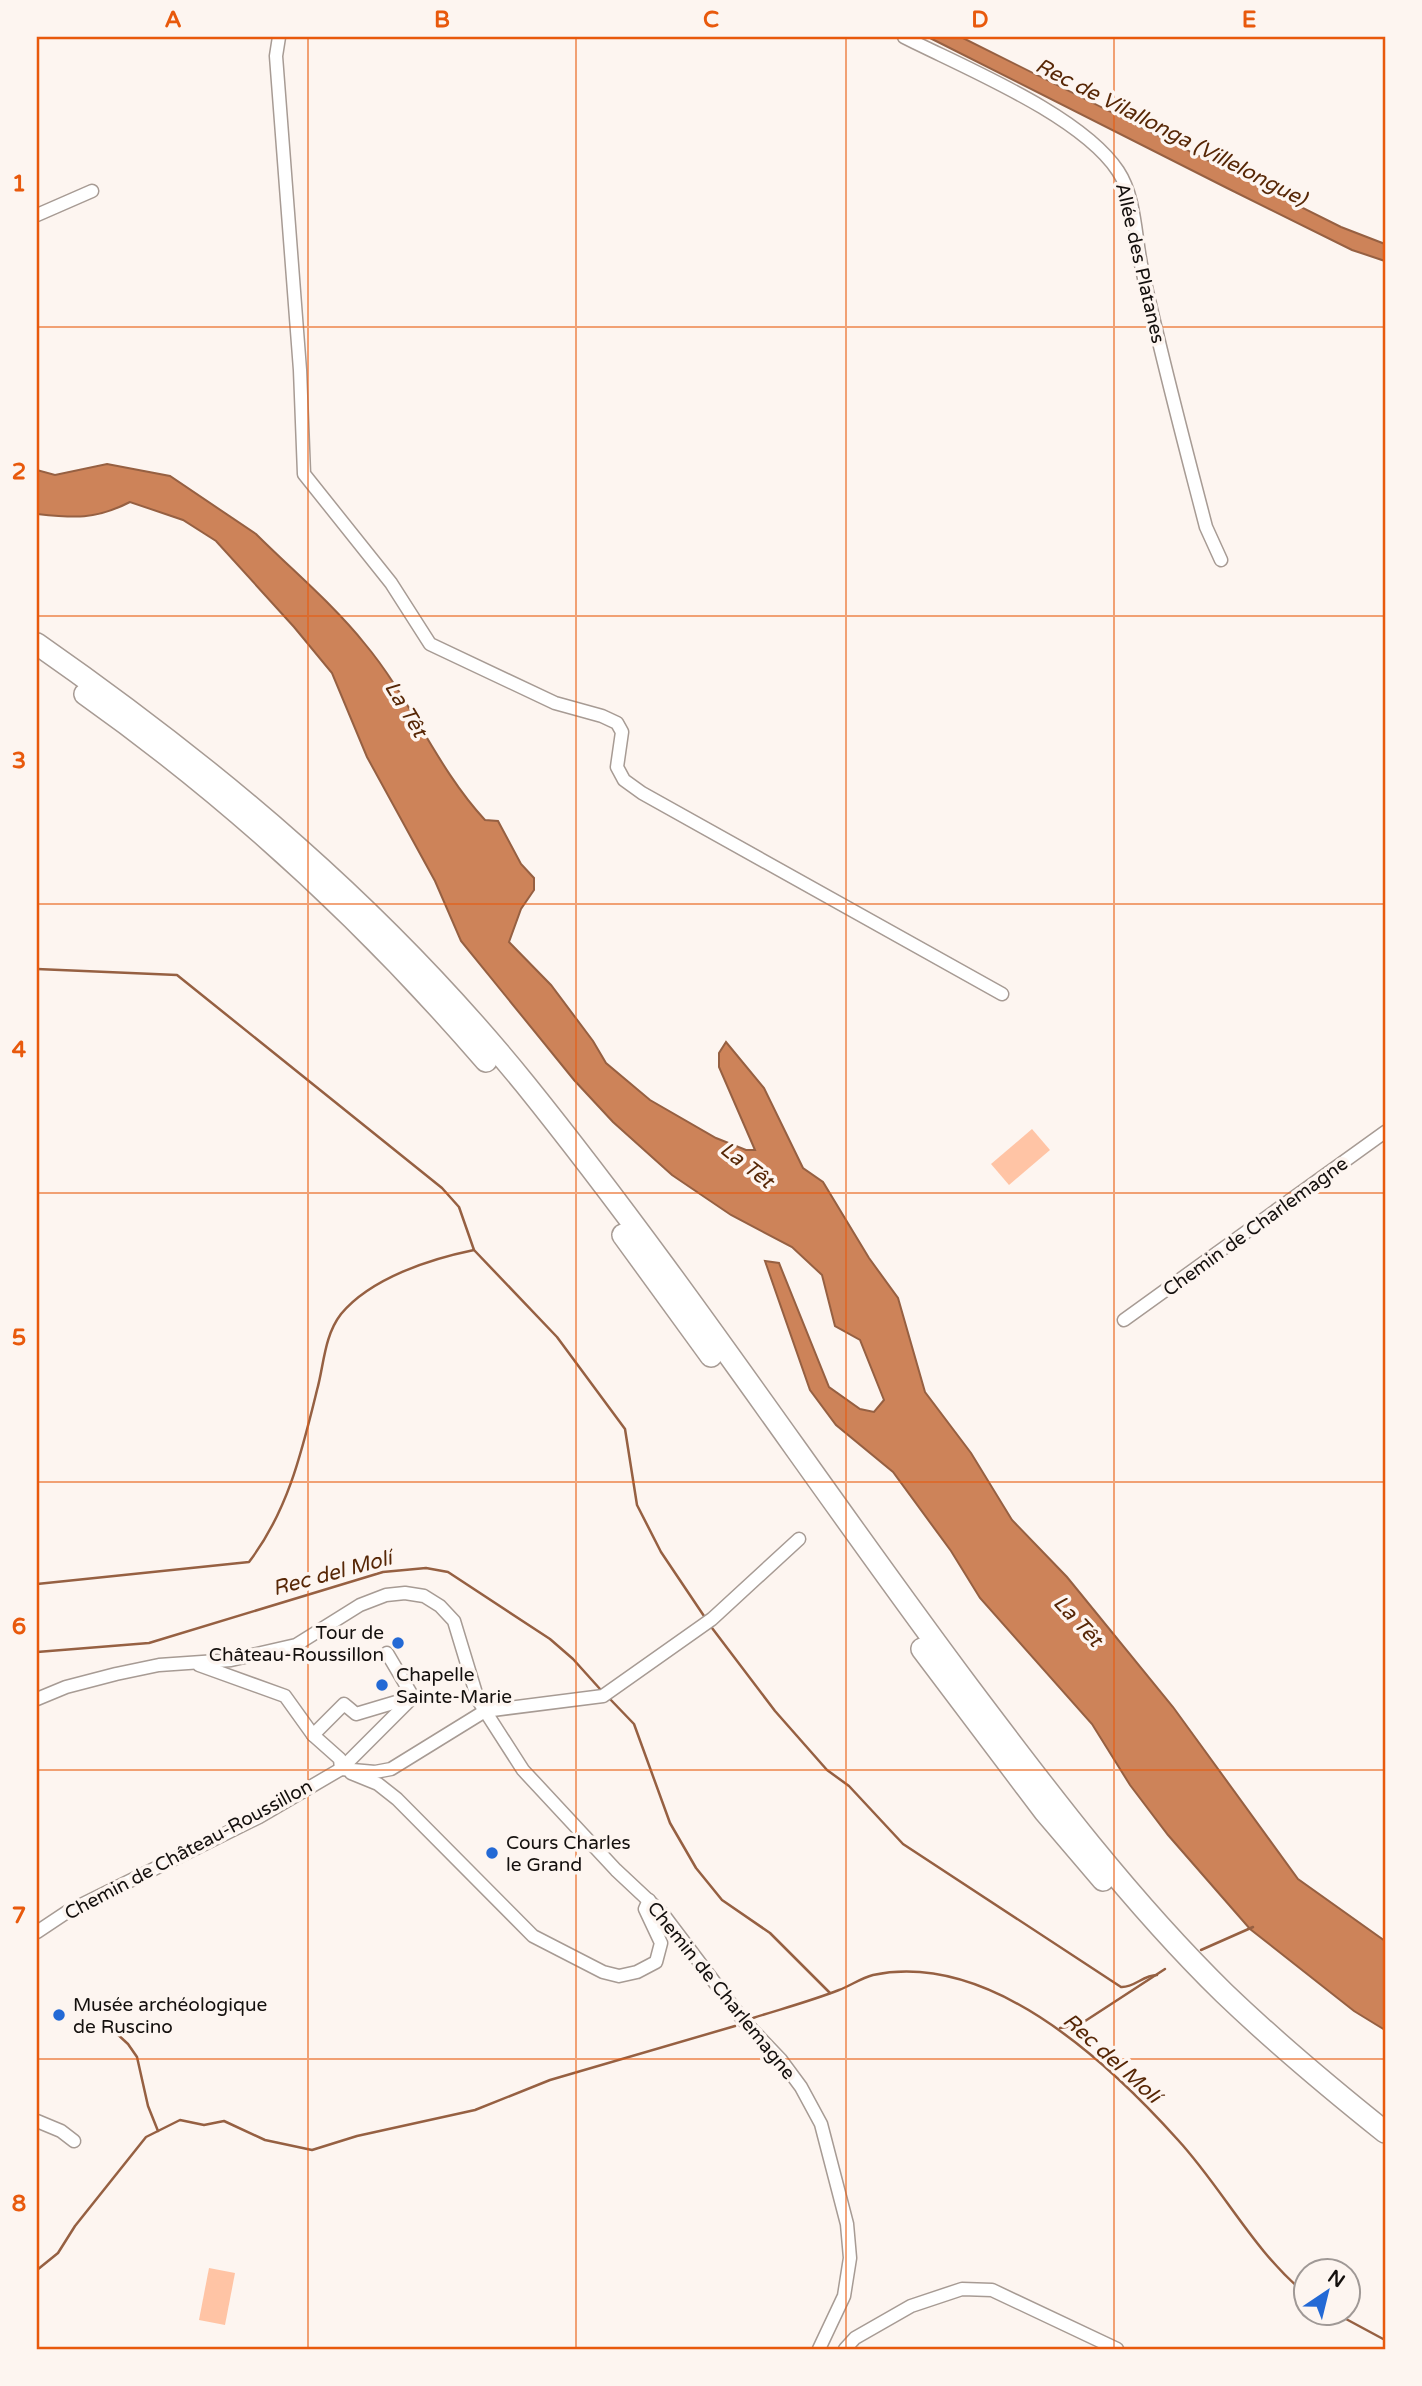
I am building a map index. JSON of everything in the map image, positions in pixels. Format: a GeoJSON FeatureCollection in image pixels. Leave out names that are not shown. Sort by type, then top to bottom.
{"type":"FeatureCollection","features":[{"type":"Feature","properties":{"kind":"highway"},"geometry":{"type":"LineString","coordinates":[[37,644],[121,702],[239,794],[347,892],[453,1001],[583,1158],[895,1590],[1058,1806],[1224,1993],[1330,2088],[1385,2132]]}},
{"type":"Feature","properties":{"kind":"highway"},"geometry":{"type":"LineString","coordinates":[[37,661],[150,742],[262,835],[373,939],[454,1024],[582,1179],[959,1700],[1053,1821],[1139,1920],[1222,2005],[1321,2096],[1385,2149]]}},
{"type":"Feature","properties":{"kind":"street"},"geometry":{"type":"LineString","coordinates":[[279,37],[276,56],[300,370],[304,474],[391,583],[430,644],[555,703],[617,723],[622,733],[617,767],[624,779],[642,793],[1002,994]]}},
{"type":"Feature","properties":{"kind":"street","name":"Allée des Platanes"},"geometry":{"type":"LineString","coordinates":[[904,37],[1061,118],[1094,144],[1119,172],[1129,197],[1141,268],[1203,516],[1220,560]]}},
{"type":"Feature","properties":{"kind":"street"},"geometry":{"type":"LineString","coordinates":[[37,215],[92,191]]}},
{"type":"Feature","properties":{"kind":"street","name":"Chemin de Charlemagne"},"geometry":{"type":"LineString","coordinates":[[1124,1321],[1385,1132]]}},
{"type":"Feature","properties":{"kind":"street"},"geometry":{"type":"LineString","coordinates":[[341,1769],[375,1772],[391,1769],[485,1711],[606,1694],[706,1623],[799,1539]]}},
{"type":"Feature","properties":{"kind":"street","name":"Chemin de Charlemagne"},"geometry":{"type":"LineString","coordinates":[[197,1664],[296,1645],[360,1605],[386,1595],[405,1593],[424,1596],[440,1606],[454,1620],[469,1677],[485,1711],[523,1770],[663,1914],[744,2020],[781,2060],[801,2087],[821,2124],[847,2224],[850,2258],[844,2296],[819,2349]]}},
{"type":"Feature","properties":{"kind":"street"},"geometry":{"type":"LineString","coordinates":[[313,1735],[344,1704],[356,1714],[413,1697],[387,1653]]}},
{"type":"Feature","properties":{"kind":"street"},"geometry":{"type":"LineString","coordinates":[[37,1699],[66,1687],[116,1674],[159,1665],[197,1664],[285,1696],[313,1735],[340,1759],[341,1769]]}},
{"type":"Feature","properties":{"kind":"street","name":"Chemin de Château-Roussillon"},"geometry":{"type":"LineString","coordinates":[[37,1932],[67,1912],[259,1817],[341,1769],[413,1697]]}},
{"type":"Feature","properties":{"kind":"street"},"geometry":{"type":"LineString","coordinates":[[341,1769],[378,1784],[397,1799],[533,1936],[603,1972],[619,1976],[637,1972],[656,1962],[661,1943],[645,1909],[649,1900]]}},
{"type":"Feature","properties":{"kind":"street"},"geometry":{"type":"LineString","coordinates":[[37,2122],[61,2131],[74,2141]]}},
{"type":"Feature","properties":{"kind":"street"},"geometry":{"type":"LineString","coordinates":[[845,2349],[855,2338],[911,2306],[962,2289],[992,2290],[1117,2349]]}},
{"type":"Feature","properties":{"kind":"shaded area"},"geometry":{"type":"Polygon","coordinates":[[[1032,1129],[1050,1150],[1009,1185],[991,1164],[1032,1129]]]}},
{"type":"Feature","properties":{"kind":"shaded area"},"geometry":{"type":"Polygon","coordinates":[[[209,2268],[235,2273],[225,2325],[199,2320],[209,2268]]]}},
{"type":"Feature","properties":{"kind":"water"},"geometry":{"type":"Polygon","coordinates":[[[928,37],[961,37],[1341,227],[1385,244],[1385,261],[1352,250],[928,37]]]}},
{"type":"Feature","properties":{"kind":"water","name":"La Têt"},"geometry":{"type":"Polygon","coordinates":[[[107,464],[170,476],[256,534],[353,629],[396,687],[452,778],[485,820],[498,821],[521,864],[534,878],[534,890],[521,909],[509,942],[551,985],[606,1063],[650,1100],[716,1138],[746,1150],[755,1150],[719,1067],[719,1053],[726,1042],[764,1088],[803,1168],[823,1182],[869,1258],[898,1298],[925,1392],[971,1453],[1012,1520],[1067,1577],[1173,1707],[1298,1879],[1385,1941],[1385,2030],[1354,2011],[1250,1929],[1168,1835],[1130,1785],[1092,1724],[980,1598],[951,1551],[893,1472],[836,1425],[810,1390],[765,1261],[779,1263],[829,1387],[860,1409],[874,1412],[884,1400],[860,1340],[835,1326],[822,1275],[792,1247],[731,1215],[672,1175],[613,1122],[574,1080],[461,941],[435,881],[367,757],[332,673],[294,627],[216,541],[183,520],[130,502],[95,515],[37,514],[37,470],[55,475],[107,464]]]}},
{"type":"Feature","properties":{"kind":"waterway"},"geometry":{"type":"LineString","coordinates":[[37,969],[177,975],[442,1188],[459,1207],[474,1250],[557,1337],[625,1429],[637,1505],[661,1552],[706,1619]]}},
{"type":"Feature","properties":{"kind":"waterway"},"geometry":{"type":"LineString","coordinates":[[37,1584],[249,1562],[274,1522],[292,1480],[328,1341],[341,1314],[368,1290],[385,1280],[420,1265],[474,1250]]}},
{"type":"Feature","properties":{"kind":"waterway","name":"Rec del Molí"},"geometry":{"type":"LineString","coordinates":[[37,1652],[149,1643],[383,1572],[426,1568],[448,1572],[550,1639],[573,1659],[600,1689]]}},
{"type":"Feature","properties":{"kind":"waterway"},"geometry":{"type":"LineString","coordinates":[[709,1624],[775,1711],[827,1770],[849,1786],[903,1844],[1121,1987],[1157,1975]]}},
{"type":"Feature","properties":{"kind":"waterway","name":"Rec del Molí"},"geometry":{"type":"LineString","coordinates":[[609,1698],[634,1724],[670,1823],[696,1868],[722,1900],[770,1933],[830,1993]]}},
{"type":"Feature","properties":{"kind":"waterway"},"geometry":{"type":"LineString","coordinates":[[1201,1950],[1253,1927]]}},
{"type":"Feature","properties":{"kind":"waterway"},"geometry":{"type":"LineString","coordinates":[[1060,2028],[1079,2025],[1165,1969]]}},
{"type":"Feature","properties":{"kind":"waterway","name":"Rec del Molí"},"geometry":{"type":"LineString","coordinates":[[753,2018],[828,1994],[873,1975],[916,1972],[960,1980],[1002,1996],[1042,2019],[1081,2047],[1149,2109],[1194,2159],[1270,2259],[1292,2281]]}},
{"type":"Feature","properties":{"kind":"waterway"},"geometry":{"type":"LineString","coordinates":[[102,2020],[128,2044],[137,2057],[148,2106],[158,2131]]}},
{"type":"Feature","properties":{"kind":"waterway"},"geometry":{"type":"LineString","coordinates":[[37,2270],[58,2253],[75,2226],[146,2137],[180,2120],[204,2125],[224,2121],[265,2140],[312,2150],[357,2136],[475,2110],[550,2080],[735,2026]]}},
{"type":"Feature","properties":{"kind":"waterway","name":"Rec del Molí"},"geometry":{"type":"LineString","coordinates":[[1359,2326],[1385,2340]]}},
{"type":"Feature","properties":{"kind":"place","name":"Tour de Château-Roussillon"},"geometry":{"type":"Point","coordinates":[398,1643]}},
{"type":"Feature","properties":{"kind":"place","name":"Chapelle Sainte-Marie"},"geometry":{"type":"Point","coordinates":[382,1685]}},
{"type":"Feature","properties":{"kind":"place","name":"Cours Charles le Grand"},"geometry":{"type":"Point","coordinates":[492,1853]}},
{"type":"Feature","properties":{"kind":"place","name":"Musée archéologique de Ruscino"},"geometry":{"type":"Point","coordinates":[59,2015]}},
{"type":"Feature","properties":{"kind":"water label","name":"Rec de Vilallonga (Villelongue)"},"geometry":{"type":"Point","coordinates":[1171,132]}}]}
